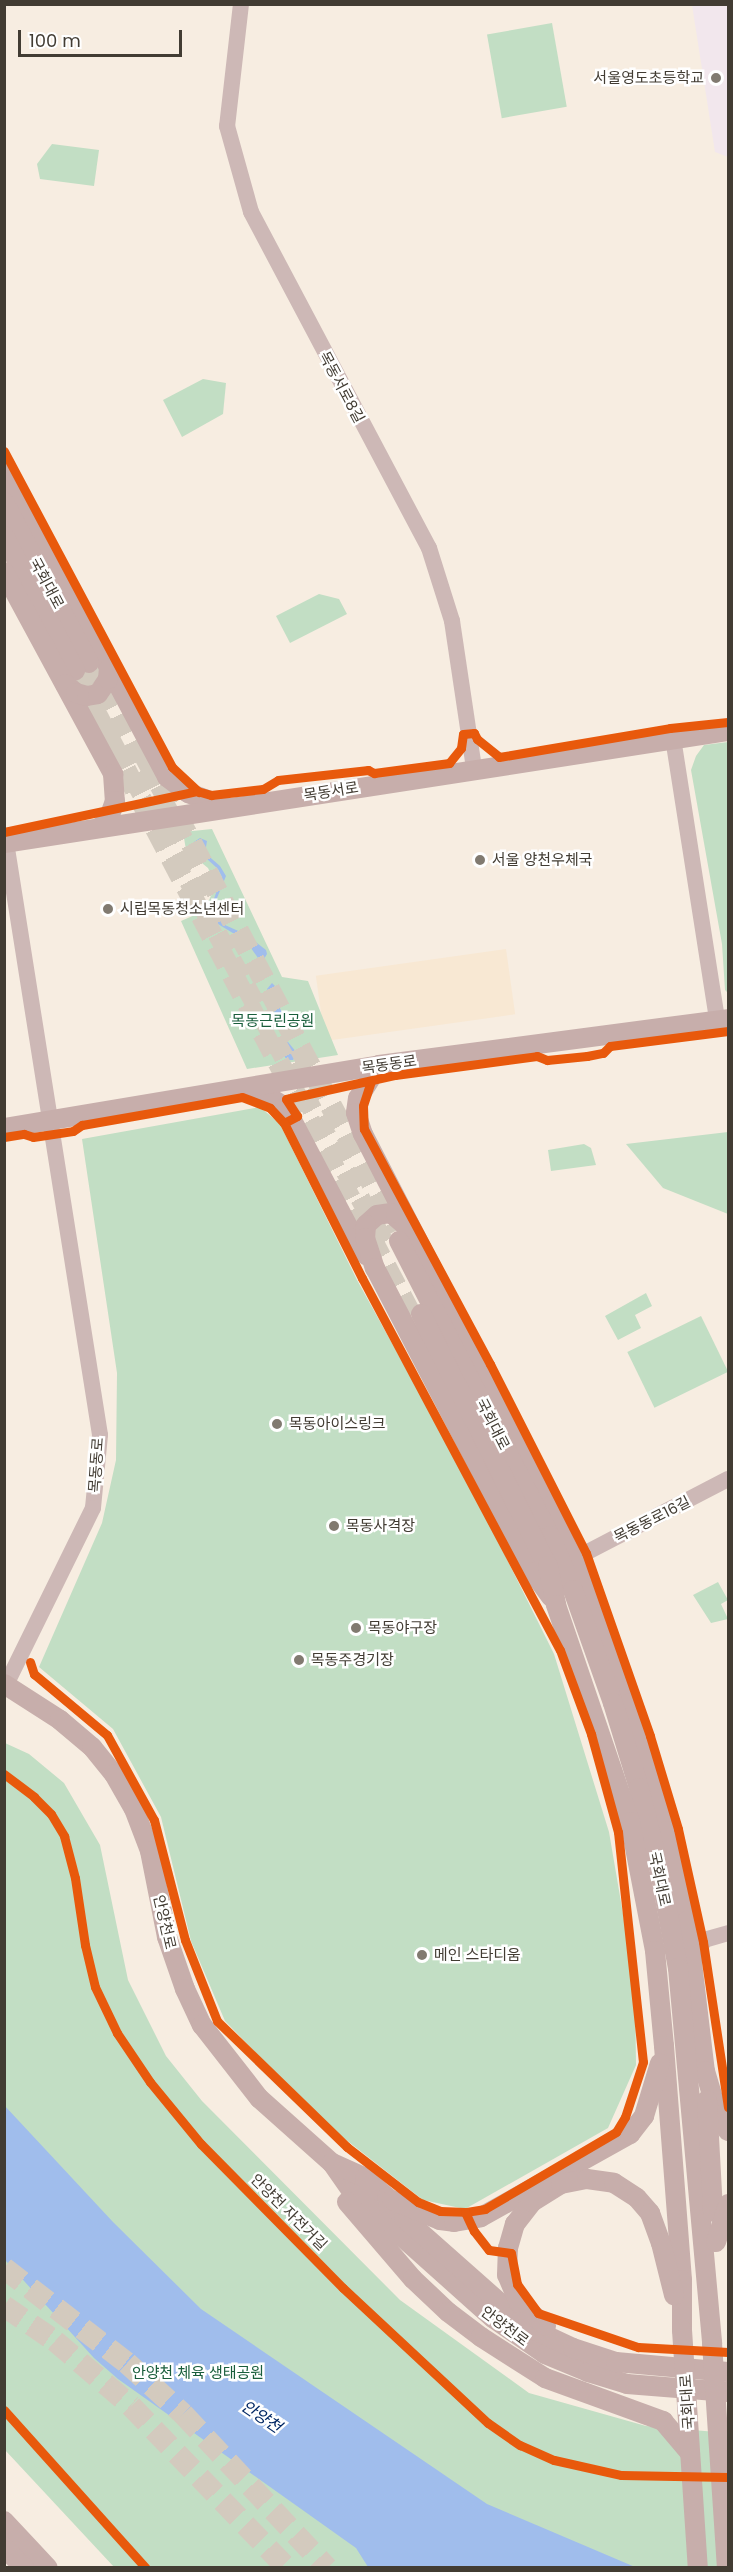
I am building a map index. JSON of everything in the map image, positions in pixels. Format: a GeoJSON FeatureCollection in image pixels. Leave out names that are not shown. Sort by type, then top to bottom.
{"type":"FeatureCollection","features":[{"type":"Feature","properties":{"kind":"main road"},"geometry":{"type":"LineString","coordinates":[[4,470],[167,777],[188,793],[226,807]]}},
{"type":"Feature","properties":{"kind":"main road","name":"국회대로"},"geometry":{"type":"LineString","coordinates":[[4,502],[76,672]]}},
{"type":"Feature","properties":{"kind":"main road","name":"국회대로"},"geometry":{"type":"LineString","coordinates":[[4,536],[76,672]]}},
{"type":"Feature","properties":{"kind":"main road"},"geometry":{"type":"LineString","coordinates":[[4,572],[76,672],[116,788],[111,813],[108,820],[99,828]]}},
{"type":"Feature","properties":{"kind":"main road"},"geometry":{"type":"LineString","coordinates":[[76,672],[76,693],[87,696],[98,694],[108,680],[109,668]]}},
{"type":"Feature","properties":{"kind":"main road","name":"목동서로"},"geometry":{"type":"LineString","coordinates":[[5,843],[474,768],[729,731]]}},
{"type":"Feature","properties":{"kind":"main road","name":"목동동로"},"geometry":{"type":"LineString","coordinates":[[4,1128],[379,1065],[723,1020]]}},
{"type":"Feature","properties":{"kind":"main road"},"geometry":{"type":"LineString","coordinates":[[379,1065],[363,1087],[356,1113],[400,1243],[553,1504],[614,1656],[667,1831],[687,1921],[706,2075],[717,2278],[712,2343]]}},
{"type":"Feature","properties":{"kind":"main road"},"geometry":{"type":"LineString","coordinates":[[239,1088],[269,1097],[285,1107],[354,1238],[375,1268],[533,1572],[556,1605]]}},
{"type":"Feature","properties":{"kind":"main road"},"geometry":{"type":"LineString","coordinates":[[375,1268],[365,1238],[366,1225],[371,1219],[391,1213],[401,1220],[400,1243]]}},
{"type":"Feature","properties":{"kind":"main road","name":"국회대로"},"geometry":{"type":"LineString","coordinates":[[400,1243],[548,1566],[556,1605],[630,1822],[655,1951],[664,2046],[682,2280],[682,2330],[698,2568]]}},
{"type":"Feature","properties":{"kind":"main road","name":"국회대로"},"geometry":{"type":"LineString","coordinates":[[400,1243],[550,1536],[573,1590],[613,1703],[639,1788],[660,1872],[678,1968],[712,2343],[727,2552]]}},
{"type":"Feature","properties":{"kind":"main road","name":"안양천로"},"geometry":{"type":"LineString","coordinates":[[5,1684],[60,1720],[92,1747],[114,1774],[134,1809],[150,1851],[167,1937],[185,1989],[202,2025],[259,2098],[332,2163],[352,2192],[503,2326],[545,2354],[588,2372],[627,2384],[729,2392]]}},
{"type":"Feature","properties":{"kind":"main road"},"geometry":{"type":"LineString","coordinates":[[387,2197],[440,2220],[467,2221],[481,2217],[630,2134],[644,2116],[664,2046]]}},
{"type":"Feature","properties":{"kind":"main road"},"geometry":{"type":"LineString","coordinates":[[706,2075],[718,2115],[729,2131]]}},
{"type":"Feature","properties":{"kind":"main road"},"geometry":{"type":"LineString","coordinates":[[332,2163],[344,2199],[413,2279],[448,2312],[510,2357],[545,2378],[578,2392],[663,2421],[690,2452]]}},
{"type":"Feature","properties":{"kind":"main road","name":"안양천로"},"geometry":{"type":"LineString","coordinates":[[332,2163],[365,2178],[387,2197],[404,2218],[526,2326],[596,2357],[635,2365],[729,2372]]}},
{"type":"Feature","properties":{"kind":"main road"},"geometry":{"type":"LineString","coordinates":[[573,2348],[519,2303],[507,2275],[508,2248],[515,2224],[532,2202],[561,2184],[587,2179],[614,2183],[637,2198],[650,2213],[661,2243],[682,2330]]}},
{"type":"Feature","properties":{"kind":"main road"},"geometry":{"type":"LineString","coordinates":[[716,2242],[729,2204]]}},
{"type":"Feature","properties":{"kind":"main road"},"geometry":{"type":"LineString","coordinates":[[4,2521],[48,2568]]}},
{"type":"Feature","properties":{"kind":"main road"},"geometry":{"type":"LineString","coordinates":[[4,2547],[24,2568]]}},
{"type":"Feature","properties":{"kind":"street","name":"목동서로8길"},"geometry":{"type":"LineString","coordinates":[[241,4],[227,126],[251,212],[429,548],[452,621],[474,768]]}},
{"type":"Feature","properties":{"kind":"street"},"geometry":{"type":"LineString","coordinates":[[673,738],[723,1020]]}},
{"type":"Feature","properties":{"kind":"street"},"geometry":{"type":"LineString","coordinates":[[5,843],[52,1121]]}},
{"type":"Feature","properties":{"kind":"street","name":"목동동로"},"geometry":{"type":"LineString","coordinates":[[5,1684],[93,1508],[99,1463],[100,1435],[52,1121]]}},
{"type":"Feature","properties":{"kind":"street","name":"목동동로16길"},"geometry":{"type":"LineString","coordinates":[[576,1558],[729,1479]]}},
{"type":"Feature","properties":{"kind":"street"},"geometry":{"type":"LineString","coordinates":[[687,1921],[704,1933],[728,1933]]}},
{"type":"Feature","properties":{"kind":"street"},"geometry":{"type":"LineString","coordinates":[[693,1962],[704,1940],[728,1933]]}},
{"type":"Feature","properties":{"kind":"shaded area","name":"서울영도초등학교"},"geometry":{"type":"Polygon","coordinates":[[[692,5],[728,5],[728,157],[715,152],[692,5]]]}},
{"type":"Feature","properties":{"kind":"shaded area"},"geometry":{"type":"Polygon","coordinates":[[[506,949],[515,1014],[325,1041],[316,976],[506,949]]]}},
{"type":"Feature","properties":{"kind":"green space"},"geometry":{"type":"Polygon","coordinates":[[[552,23],[567,107],[502,118],[487,34],[552,23]]]}},
{"type":"Feature","properties":{"kind":"green space"},"geometry":{"type":"Polygon","coordinates":[[[52,144],[99,150],[94,186],[40,179],[37,164],[52,144]]]}},
{"type":"Feature","properties":{"kind":"green space"},"geometry":{"type":"Polygon","coordinates":[[[203,379],[226,383],[223,414],[182,437],[163,400],[203,379]]]}},
{"type":"Feature","properties":{"kind":"green space"},"geometry":{"type":"Polygon","coordinates":[[[319,594],[339,599],[347,614],[290,643],[276,616],[319,594]]]}},
{"type":"Feature","properties":{"kind":"green space"},"geometry":{"type":"Polygon","coordinates":[[[728,742],[728,993],[725,990],[722,944],[691,770],[696,756],[704,745],[728,742]]]}},
{"type":"Feature","properties":{"kind":"green space","name":"목동근린공원"},"geometry":{"type":"Polygon","coordinates":[[[212,829],[282,977],[308,981],[338,1055],[247,1069],[181,921],[204,911],[216,885],[208,868],[186,850],[183,832],[212,829]]]}},
{"type":"Feature","properties":{"kind":"green space","name":"목동주경기장"},"geometry":{"type":"Polygon","coordinates":[[[260,1107],[280,1124],[357,1280],[467,1479],[554,1654],[609,1832],[635,1984],[636,2065],[608,2128],[465,2209],[423,2200],[322,2121],[225,2021],[191,1941],[161,1817],[113,1729],[39,1667],[102,1523],[116,1460],[117,1373],[82,1139],[260,1107]]]}},
{"type":"Feature","properties":{"kind":"green space"},"geometry":{"type":"Polygon","coordinates":[[[728,1132],[728,1214],[663,1188],[626,1144],[728,1132]]]}},
{"type":"Feature","properties":{"kind":"green space"},"geometry":{"type":"Polygon","coordinates":[[[584,1144],[591,1148],[596,1165],[551,1171],[548,1150],[584,1144]]]}},
{"type":"Feature","properties":{"kind":"green space"},"geometry":{"type":"Polygon","coordinates":[[[646,1293],[652,1306],[635,1315],[641,1328],[618,1340],[605,1316],[646,1293]]]}},
{"type":"Feature","properties":{"kind":"green space"},"geometry":{"type":"Polygon","coordinates":[[[701,1316],[728,1372],[654,1408],[627,1352],[701,1316]]]}},
{"type":"Feature","properties":{"kind":"green space"},"geometry":{"type":"Polygon","coordinates":[[[718,1582],[728,1600],[721,1604],[728,1619],[711,1623],[693,1595],[718,1582]]]}},
{"type":"Feature","properties":{"kind":"green space","name":"안양천 체육 생태공원"},"geometry":{"type":"Polygon","coordinates":[[[5,1743],[29,1754],[64,1783],[100,1845],[128,1980],[166,2056],[202,2101],[400,2300],[529,2393],[646,2426],[728,2433],[728,2567],[114,2567],[5,2450],[5,1743]]]}},
{"type":"Feature","properties":{"kind":"water"},"geometry":{"type":"Polygon","coordinates":[[[200,838],[207,841],[205,853],[220,866],[226,876],[215,903],[216,915],[225,925],[245,934],[266,950],[267,954],[264,959],[258,958],[246,941],[213,921],[212,904],[222,877],[218,869],[195,848],[194,842],[200,838]]]}},
{"type":"Feature","properties":{"kind":"water"},"geometry":{"type":"Polygon","coordinates":[[[272,983],[276,987],[278,1005],[283,1014],[288,1042],[297,1053],[293,1060],[287,1060],[282,1053],[286,1042],[274,1015],[276,1001],[267,989],[272,983]]]}},
{"type":"Feature","properties":{"kind":"water","name":"안양천"},"geometry":{"type":"Polygon","coordinates":[[[4,2105],[113,2222],[201,2309],[487,2504],[635,2567],[368,2567],[356,2548],[118,2379],[94,2358],[5,2260],[4,2105]]]}},
{"type":"Feature","properties":{"kind":"tunnel"},"geometry":{"type":"LineString","coordinates":[[64,653],[426,1344]]}},
{"type":"Feature","properties":{"kind":"tunnel"},"geometry":{"type":"LineString","coordinates":[[89,663],[215,898]]}},
{"type":"Feature","properties":{"kind":"tunnel"},"geometry":{"type":"LineString","coordinates":[[75,670],[387,1248]]}},
{"type":"Feature","properties":{"kind":"tunnel"},"geometry":{"type":"LineString","coordinates":[[145,756],[397,1230]]}},
{"type":"Feature","properties":{"kind":"tunnel"},"geometry":{"type":"LineString","coordinates":[[4,2268],[127,2363],[183,2414],[327,2568]]}},
{"type":"Feature","properties":{"kind":"tunnel"},"geometry":{"type":"LineString","coordinates":[[4,2306],[55,2341],[131,2406],[287,2568]]}},
{"type":"Feature","properties":{"kind":"cycle path"},"geometry":{"type":"LineString","coordinates":[[4,451],[172,767],[199,792]]}},
{"type":"Feature","properties":{"kind":"cycle path"},"geometry":{"type":"LineString","coordinates":[[4,832],[197,791],[211,795],[263,789],[278,780],[368,770],[374,773],[449,763],[461,748],[463,734],[474,733],[477,739],[499,757],[670,728],[728,722]]}},
{"type":"Feature","properties":{"kind":"cycle path"},"geometry":{"type":"LineString","coordinates":[[284,1123],[297,1116],[286,1099],[395,1075],[537,1056],[547,1060],[587,1056],[603,1053],[610,1046],[728,1031]]}},
{"type":"Feature","properties":{"kind":"cycle path"},"geometry":{"type":"LineString","coordinates":[[371,1081],[363,1106],[364,1129],[490,1364],[586,1553],[650,1736],[678,1829],[703,1942],[728,2107]]}},
{"type":"Feature","properties":{"kind":"cycle path"},"geometry":{"type":"LineString","coordinates":[[4,1137],[24,1134],[33,1137],[73,1131],[82,1125],[242,1097],[270,1108],[284,1123],[362,1278],[560,1650],[591,1734],[618,1832],[643,2062],[625,2117],[616,2132],[485,2209],[465,2212]]}},
{"type":"Feature","properties":{"kind":"cycle path"},"geometry":{"type":"LineString","coordinates":[[30,1662],[34,1674],[107,1735],[154,1820],[185,1940],[217,2021],[347,2147],[418,2202],[440,2211],[465,2212],[474,2231],[489,2250],[511,2253],[517,2284],[538,2313],[638,2347],[728,2352]]}},
{"type":"Feature","properties":{"kind":"cycle path","name":"안양천 자전거길"},"geometry":{"type":"LineString","coordinates":[[4,1774],[34,1797],[51,1814],[64,1836],[75,1878],[85,1945],[95,1987],[117,2033],[150,2082],[201,2144],[343,2288],[488,2423],[520,2445],[554,2460],[621,2475],[728,2477]]}},
{"type":"Feature","properties":{"kind":"cycle path"},"geometry":{"type":"LineString","coordinates":[[4,2410],[146,2568]]}},
{"type":"Feature","properties":{"kind":"place","name":"서울영도초등학교"},"geometry":{"type":"Point","coordinates":[716,78]}},
{"type":"Feature","properties":{"kind":"place","name":"서울 양천우체국"},"geometry":{"type":"Point","coordinates":[480,860]}},
{"type":"Feature","properties":{"kind":"place","name":"시립목동청소년센터"},"geometry":{"type":"Point","coordinates":[108,909]}},
{"type":"Feature","properties":{"kind":"place","name":"목동아이스링크"},"geometry":{"type":"Point","coordinates":[277,1424]}},
{"type":"Feature","properties":{"kind":"place","name":"목동사격장"},"geometry":{"type":"Point","coordinates":[334,1526]}},
{"type":"Feature","properties":{"kind":"place","name":"목동야구장"},"geometry":{"type":"Point","coordinates":[356,1628]}},
{"type":"Feature","properties":{"kind":"place","name":"목동주경기장"},"geometry":{"type":"Point","coordinates":[299,1660]}},
{"type":"Feature","properties":{"kind":"place","name":"메인 스타디움"},"geometry":{"type":"Point","coordinates":[422,1955]}}]}
